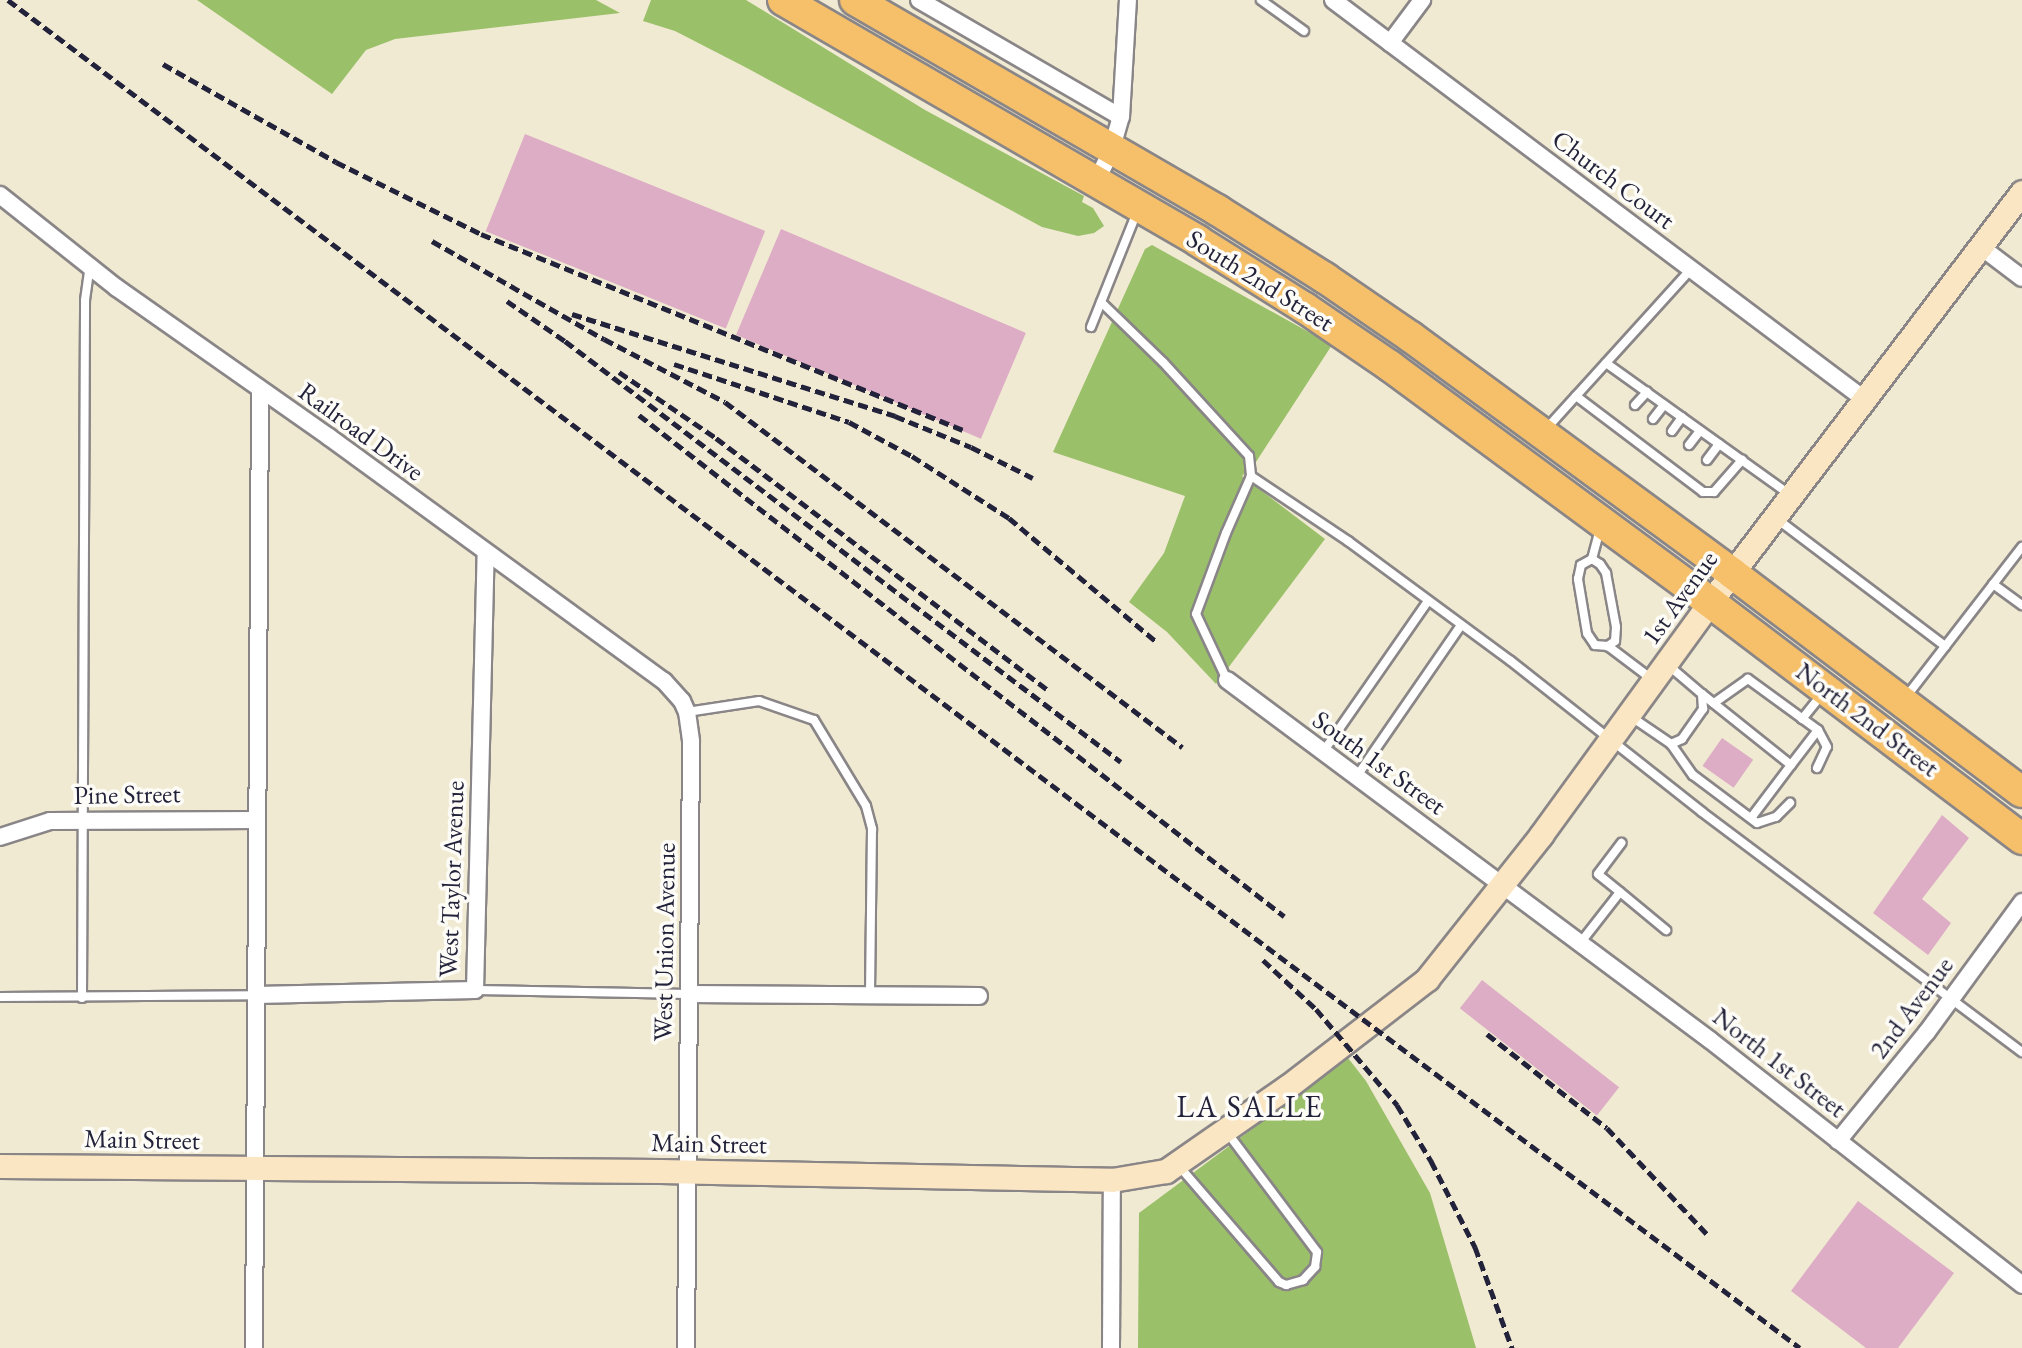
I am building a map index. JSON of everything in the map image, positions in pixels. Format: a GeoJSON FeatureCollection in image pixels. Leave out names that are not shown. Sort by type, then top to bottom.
{"type":"FeatureCollection","features":[{"type":"Feature","properties":{"kind":"highway","name":"South 2nd Street"},"geometry":{"type":"LineString","coordinates":[[783,0],[1095,184],[1147,191],[1325,278],[1732,573]]}},
{"type":"Feature","properties":{"kind":"highway","name":"South 2nd Street"},"geometry":{"type":"LineString","coordinates":[[855,0],[1111,151],[1147,191],[1293,301],[1390,366],[1710,602]]}},
{"type":"Feature","properties":{"kind":"highway","name":"North 2nd Street"},"geometry":{"type":"LineString","coordinates":[[1732,573],[2022,792]]}},
{"type":"Feature","properties":{"kind":"highway","name":"North 2nd Street"},"geometry":{"type":"LineString","coordinates":[[1710,602],[2022,839]]}},
{"type":"Feature","properties":{"kind":"street"},"geometry":{"type":"LineString","coordinates":[[919,0],[1121,117]]}},
{"type":"Feature","properties":{"kind":"street"},"geometry":{"type":"LineString","coordinates":[[1095,184],[1111,151],[1121,117],[1128,0]]}},
{"type":"Feature","properties":{"kind":"street","name":"Church Court"},"geometry":{"type":"LineString","coordinates":[[1333,0],[1864,399]]}},
{"type":"Feature","properties":{"kind":"street"},"geometry":{"type":"LineString","coordinates":[[1390,44],[1422,0]]}},
{"type":"Feature","properties":{"kind":"street","name":"1st Avenue"},"geometry":{"type":"LineString","coordinates":[[1370,1024],[1427,979],[1502,884],[1710,602],[2022,192]]}},
{"type":"Feature","properties":{"kind":"street","name":"Railroad Drive"},"geometry":{"type":"LineString","coordinates":[[0,195],[90,266],[664,681],[687,712]]}},
{"type":"Feature","properties":{"kind":"street"},"geometry":{"type":"LineString","coordinates":[[1981,247],[2022,278]]}},
{"type":"Feature","properties":{"kind":"street"},"geometry":{"type":"LineString","coordinates":[[254,1348],[260,390]]}},
{"type":"Feature","properties":{"kind":"street","name":"West Taylor Avenue"},"geometry":{"type":"LineString","coordinates":[[256,995],[475,990],[486,554]]}},
{"type":"Feature","properties":{"kind":"street","name":"South 1st Street"},"geometry":{"type":"LineString","coordinates":[[1227,680],[1502,884]]}},
{"type":"Feature","properties":{"kind":"street","name":"West Union Avenue"},"geometry":{"type":"LineString","coordinates":[[686,1348],[691,741],[687,712]]}},
{"type":"Feature","properties":{"kind":"street","name":"Pine Street"},"geometry":{"type":"LineString","coordinates":[[0,836],[50,821],[82,819],[257,820]]}},
{"type":"Feature","properties":{"kind":"street","name":"North 1st Street"},"geometry":{"type":"LineString","coordinates":[[1502,884],[1581,942],[2022,1285]]}},
{"type":"Feature","properties":{"kind":"street","name":"2nd Avenue"},"geometry":{"type":"LineString","coordinates":[[1838,1141],[1951,999],[2022,902]]}},
{"type":"Feature","properties":{"kind":"street"},"geometry":{"type":"LineString","coordinates":[[690,994],[979,996]]}},
{"type":"Feature","properties":{"kind":"street","name":"Main Street"},"geometry":{"type":"LineString","coordinates":[[0,1166],[687,1172],[1112,1180],[1166,1171],[1370,1024]]}},
{"type":"Feature","properties":{"kind":"street"},"geometry":{"type":"LineString","coordinates":[[1111,1348],[1112,1180]]}},
{"type":"Feature","properties":{"kind":"lane"},"geometry":{"type":"LineString","coordinates":[[1261,0],[1304,31]]}},
{"type":"Feature","properties":{"kind":"lane"},"geometry":{"type":"LineString","coordinates":[[1091,327],[1147,191]]}},
{"type":"Feature","properties":{"kind":"lane"},"geometry":{"type":"LineString","coordinates":[[82,998],[85,300],[90,266]]}},
{"type":"Feature","properties":{"kind":"lane"},"geometry":{"type":"LineString","coordinates":[[1542,433],[1691,270]]}},
{"type":"Feature","properties":{"kind":"lane"},"geometry":{"type":"LineString","coordinates":[[1101,302],[1163,362],[1249,456],[1251,476],[1226,533],[1196,614],[1227,680]]}},
{"type":"Feature","properties":{"kind":"lane"},"geometry":{"type":"LineString","coordinates":[[1606,363],[1791,495]]}},
{"type":"Feature","properties":{"kind":"lane"},"geometry":{"type":"LineString","coordinates":[[1635,405],[1647,392]]}},
{"type":"Feature","properties":{"kind":"lane"},"geometry":{"type":"LineString","coordinates":[[1576,396],[1703,492],[1714,492],[1742,460]]}},
{"type":"Feature","properties":{"kind":"lane"},"geometry":{"type":"LineString","coordinates":[[1653,419],[1664,405]]}},
{"type":"Feature","properties":{"kind":"lane"},"geometry":{"type":"LineString","coordinates":[[1672,431],[1682,417]]}},
{"type":"Feature","properties":{"kind":"lane"},"geometry":{"type":"LineString","coordinates":[[1618,427],[1624,418]]}},
{"type":"Feature","properties":{"kind":"lane"},"geometry":{"type":"LineString","coordinates":[[1689,445],[1700,430]]}},
{"type":"Feature","properties":{"kind":"lane"},"geometry":{"type":"LineString","coordinates":[[1636,440],[1643,432]]}},
{"type":"Feature","properties":{"kind":"lane"},"geometry":{"type":"LineString","coordinates":[[1707,460],[1719,444]]}},
{"type":"Feature","properties":{"kind":"lane"},"geometry":{"type":"LineString","coordinates":[[1655,455],[1661,446]]}},
{"type":"Feature","properties":{"kind":"lane"},"geometry":{"type":"LineString","coordinates":[[1672,468],[1679,459]]}},
{"type":"Feature","properties":{"kind":"lane"},"geometry":{"type":"LineString","coordinates":[[1691,482],[1698,473]]}},
{"type":"Feature","properties":{"kind":"lane"},"geometry":{"type":"LineString","coordinates":[[1251,476],[1348,541],[1461,625],[2022,1052]]}},
{"type":"Feature","properties":{"kind":"lane"},"geometry":{"type":"LineString","coordinates":[[1774,517],[1945,646]]}},
{"type":"Feature","properties":{"kind":"lane"},"geometry":{"type":"LineString","coordinates":[[1602,523],[1592,559],[1581,565],[1578,579],[1587,633],[1595,645],[1608,646],[1702,694],[1791,765]]}},
{"type":"Feature","properties":{"kind":"lane"},"geometry":{"type":"LineString","coordinates":[[1903,702],[2022,547]]}},
{"type":"Feature","properties":{"kind":"lane"},"geometry":{"type":"LineString","coordinates":[[1592,559],[1600,564],[1606,573],[1616,628],[1615,641],[1608,646]]}},
{"type":"Feature","properties":{"kind":"lane"},"geometry":{"type":"LineString","coordinates":[[1993,584],[2022,605]]}},
{"type":"Feature","properties":{"kind":"lane"},"geometry":{"type":"LineString","coordinates":[[1322,752],[1428,601]]}},
{"type":"Feature","properties":{"kind":"lane"},"geometry":{"type":"LineString","coordinates":[[1357,776],[1461,625]]}},
{"type":"Feature","properties":{"kind":"lane"},"geometry":{"type":"LineString","coordinates":[[1714,703],[1748,679],[1818,730],[1827,747],[1817,768]]}},
{"type":"Feature","properties":{"kind":"lane"},"geometry":{"type":"LineString","coordinates":[[1802,719],[1826,689]]}},
{"type":"Feature","properties":{"kind":"lane"},"geometry":{"type":"LineString","coordinates":[[1671,744],[1682,739],[1703,709],[1702,694]]}},
{"type":"Feature","properties":{"kind":"lane"},"geometry":{"type":"LineString","coordinates":[[687,712],[760,701],[814,720],[866,806],[872,829],[870,995]]}},
{"type":"Feature","properties":{"kind":"lane"},"geometry":{"type":"LineString","coordinates":[[1628,715],[1671,744],[1693,775],[1758,823],[1765,823],[1790,803]]}},
{"type":"Feature","properties":{"kind":"lane"},"geometry":{"type":"LineString","coordinates":[[1751,818],[1818,730]]}},
{"type":"Feature","properties":{"kind":"lane"},"geometry":{"type":"LineString","coordinates":[[1621,844],[1598,874],[1666,930]]}},
{"type":"Feature","properties":{"kind":"lane"},"geometry":{"type":"LineString","coordinates":[[1581,942],[1620,892]]}},
{"type":"Feature","properties":{"kind":"lane"},"geometry":{"type":"LineString","coordinates":[[475,990],[690,994]]}},
{"type":"Feature","properties":{"kind":"lane"},"geometry":{"type":"LineString","coordinates":[[0,997],[256,995]]}},
{"type":"Feature","properties":{"kind":"lane"},"geometry":{"type":"LineString","coordinates":[[1177,1163],[1279,1282],[1292,1284],[1303,1280],[1315,1267],[1317,1252],[1225,1130]]}},
{"type":"Feature","properties":{"kind":"green space"},"geometry":{"type":"Polygon","coordinates":[[[197,0],[596,0],[620,13],[395,39],[366,50],[332,94],[197,0]]]}},
{"type":"Feature","properties":{"kind":"green space"},"geometry":{"type":"Polygon","coordinates":[[[651,0],[746,0],[925,110],[1084,196],[1082,202],[1093,208],[1104,226],[1094,233],[1078,236],[1042,227],[745,67],[675,31],[643,21],[651,0]]]}},
{"type":"Feature","properties":{"kind":"green space"},"geometry":{"type":"Polygon","coordinates":[[[1152,245],[1332,345],[1256,462],[1242,476],[1325,539],[1216,684],[1167,632],[1129,602],[1164,553],[1185,496],[1053,452],[1145,249],[1152,245]]]}},
{"type":"Feature","properties":{"kind":"green space"},"geometry":{"type":"Polygon","coordinates":[[[1348,1058],[1366,1081],[1430,1193],[1476,1348],[1138,1348],[1139,1213],[1348,1058]]]}},
{"type":"Feature","properties":{"kind":"building"},"geometry":{"type":"Polygon","coordinates":[[[525,134],[765,231],[726,328],[486,231],[525,134]]]}},
{"type":"Feature","properties":{"kind":"building"},"geometry":{"type":"Polygon","coordinates":[[[781,229],[1026,333],[981,439],[736,335],[781,229]]]}},
{"type":"Feature","properties":{"kind":"building"},"geometry":{"type":"Polygon","coordinates":[[[1722,738],[1753,760],[1734,788],[1702,766],[1722,738]]]}},
{"type":"Feature","properties":{"kind":"building"},"geometry":{"type":"Polygon","coordinates":[[[1942,815],[1969,838],[1922,899],[1951,923],[1928,955],[1873,913],[1942,815]]]}},
{"type":"Feature","properties":{"kind":"building"},"geometry":{"type":"Polygon","coordinates":[[[1482,980],[1619,1087],[1597,1115],[1460,1008],[1482,980]]]}},
{"type":"Feature","properties":{"kind":"building"},"geometry":{"type":"Polygon","coordinates":[[[1858,1201],[1954,1273],[1898,1348],[1866,1348],[1791,1291],[1858,1201]]]}},
{"type":"Feature","properties":{"kind":"railway"},"geometry":{"type":"LineString","coordinates":[[8,0],[1800,1348]]}},
{"type":"Feature","properties":{"kind":"railway"},"geometry":{"type":"LineString","coordinates":[[163,64],[336,162],[481,234],[963,430]]}},
{"type":"Feature","properties":{"kind":"railway"},"geometry":{"type":"LineString","coordinates":[[432,241],[604,339],[725,402],[1182,747]]}},
{"type":"Feature","properties":{"kind":"railway"},"geometry":{"type":"LineString","coordinates":[[507,301],[565,341],[1121,762]]}},
{"type":"Feature","properties":{"kind":"railway"},"geometry":{"type":"LineString","coordinates":[[572,314],[895,416],[971,447],[1033,478]]}},
{"type":"Feature","properties":{"kind":"railway"},"geometry":{"type":"LineString","coordinates":[[674,364],[849,422],[912,456],[1009,518],[1157,642]]}},
{"type":"Feature","properties":{"kind":"railway"},"geometry":{"type":"LineString","coordinates":[[619,372],[716,438],[1047,689]]}},
{"type":"Feature","properties":{"kind":"railway"},"geometry":{"type":"LineString","coordinates":[[639,415],[1284,916]]}},
{"type":"Feature","properties":{"kind":"railway"},"geometry":{"type":"LineString","coordinates":[[1263,960],[1316,1009],[1397,1105],[1431,1161],[1475,1247],[1512,1348]]}},
{"type":"Feature","properties":{"kind":"railway"},"geometry":{"type":"LineString","coordinates":[[1487,1034],[1607,1128],[1707,1234]]}},
{"type":"Feature","properties":{"kind":"district","name":"LA SALLE"},"geometry":{"type":"Point","coordinates":[1250,1107]}}]}
